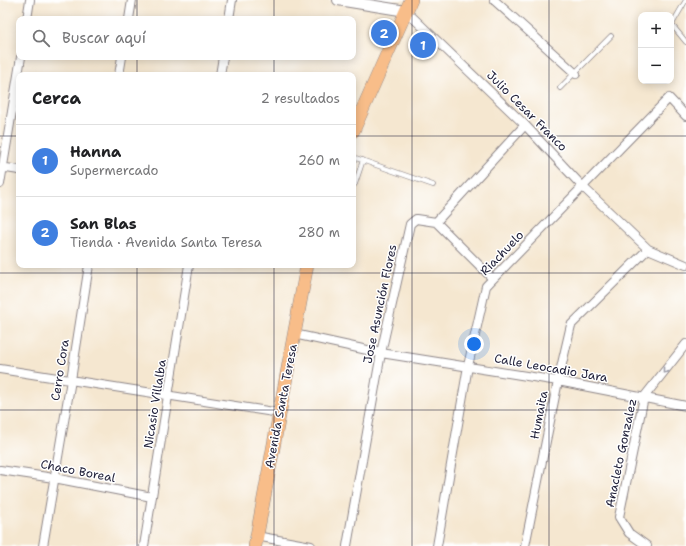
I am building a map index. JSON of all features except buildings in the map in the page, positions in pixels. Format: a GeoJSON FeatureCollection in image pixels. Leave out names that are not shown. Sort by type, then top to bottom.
{"type":"FeatureCollection","features":[{"type":"Feature","properties":{"kind":"main road"},"geometry":{"type":"LineString","coordinates":[[356,122],[408,5]]}},
{"type":"Feature","properties":{"kind":"main road","name":"Avenida Santa Teresa"},"geometry":{"type":"LineString","coordinates":[[255,541],[307,268]]}},
{"type":"Feature","properties":{"kind":"street"},"geometry":{"type":"LineString","coordinates":[[27,16],[30,0]]}},
{"type":"Feature","properties":{"kind":"street"},"geometry":{"type":"LineString","coordinates":[[129,16],[132,0]]}},
{"type":"Feature","properties":{"kind":"street"},"geometry":{"type":"LineString","coordinates":[[229,16],[232,0]]}},
{"type":"Feature","properties":{"kind":"street"},"geometry":{"type":"LineString","coordinates":[[338,0],[408,5]]}},
{"type":"Feature","properties":{"kind":"street"},"geometry":{"type":"LineString","coordinates":[[494,0],[576,74]]}},
{"type":"Feature","properties":{"kind":"street","name":"Julio Cesar Franco"},"geometry":{"type":"LineString","coordinates":[[408,5],[582,186],[648,249],[686,265]]}},
{"type":"Feature","properties":{"kind":"street"},"geometry":{"type":"LineString","coordinates":[[18,72],[20,60]]}},
{"type":"Feature","properties":{"kind":"street"},"geometry":{"type":"LineString","coordinates":[[120,72],[122,60]]}},
{"type":"Feature","properties":{"kind":"street"},"geometry":{"type":"LineString","coordinates":[[220,72],[222,60]]}},
{"type":"Feature","properties":{"kind":"street"},"geometry":{"type":"LineString","coordinates":[[0,184],[1,167],[16,84]]}},
{"type":"Feature","properties":{"kind":"street","name":"Riachuelo"},"geometry":{"type":"LineString","coordinates":[[437,546],[468,366],[486,286],[669,98],[686,116]]}},
{"type":"Feature","properties":{"kind":"street"},"geometry":{"type":"LineString","coordinates":[[493,279],[436,222],[525,125]]}},
{"type":"Feature","properties":{"kind":"street"},"geometry":{"type":"LineString","coordinates":[[1,167],[16,170]]}},
{"type":"Feature","properties":{"kind":"street","name":"Jose Asunción Flores"},"geometry":{"type":"LineString","coordinates":[[347,546],[381,353],[410,224],[416,219],[436,222]]}},
{"type":"Feature","properties":{"kind":"street","name":"Humaita"},"geometry":{"type":"LineString","coordinates":[[525,546],[558,381],[571,325],[648,249]]}},
{"type":"Feature","properties":{"kind":"street","name":"Cerro Cora"},"geometry":{"type":"LineString","coordinates":[[43,546],[89,268]]}},
{"type":"Feature","properties":{"kind":"street","name":"Nicasio Villalba"},"geometry":{"type":"LineString","coordinates":[[144,546],[189,268]]}},
{"type":"Feature","properties":{"kind":"street","name":"Calle Leocadio Jara"},"geometry":{"type":"LineString","coordinates":[[294,334],[381,353],[558,381],[686,406]]}},
{"type":"Feature","properties":{"kind":"street","name":"Anacleto Gonzalez"},"geometry":{"type":"LineString","coordinates":[[647,546],[629,533],[620,517],[644,397],[686,344]]}},
{"type":"Feature","properties":{"kind":"street"},"geometry":{"type":"LineString","coordinates":[[0,369],[280,413]]}},
{"type":"Feature","properties":{"kind":"street","name":"Chaco Boreal"},"geometry":{"type":"LineString","coordinates":[[0,470],[54,478],[152,497]]}},
{"type":"Feature","properties":{"kind":"street"},"geometry":{"type":"LineString","coordinates":[[255,541],[311,546]]}},
{"type":"Feature","properties":{"kind":"lane"},"geometry":{"type":"LineString","coordinates":[[674,20],[686,0]]}},
{"type":"Feature","properties":{"kind":"lane"},"geometry":{"type":"LineString","coordinates":[[674,28],[686,42]]}},
{"type":"Feature","properties":{"kind":"lane"},"geometry":{"type":"LineString","coordinates":[[560,88],[576,74],[611,36]]}},
{"type":"Feature","properties":{"kind":"lane"},"geometry":{"type":"LineString","coordinates":[[356,158],[433,185]]}},
{"type":"Feature","properties":{"kind":"lane"},"geometry":{"type":"LineString","coordinates":[[356,181],[363,160]]}},
{"type":"Feature","properties":{"kind":"place","name":"San Blas"},"geometry":{"type":"Point","coordinates":[384,33]}},
{"type":"Feature","properties":{"kind":"place","name":"Hanna"},"geometry":{"type":"Point","coordinates":[423,45]}}]}
